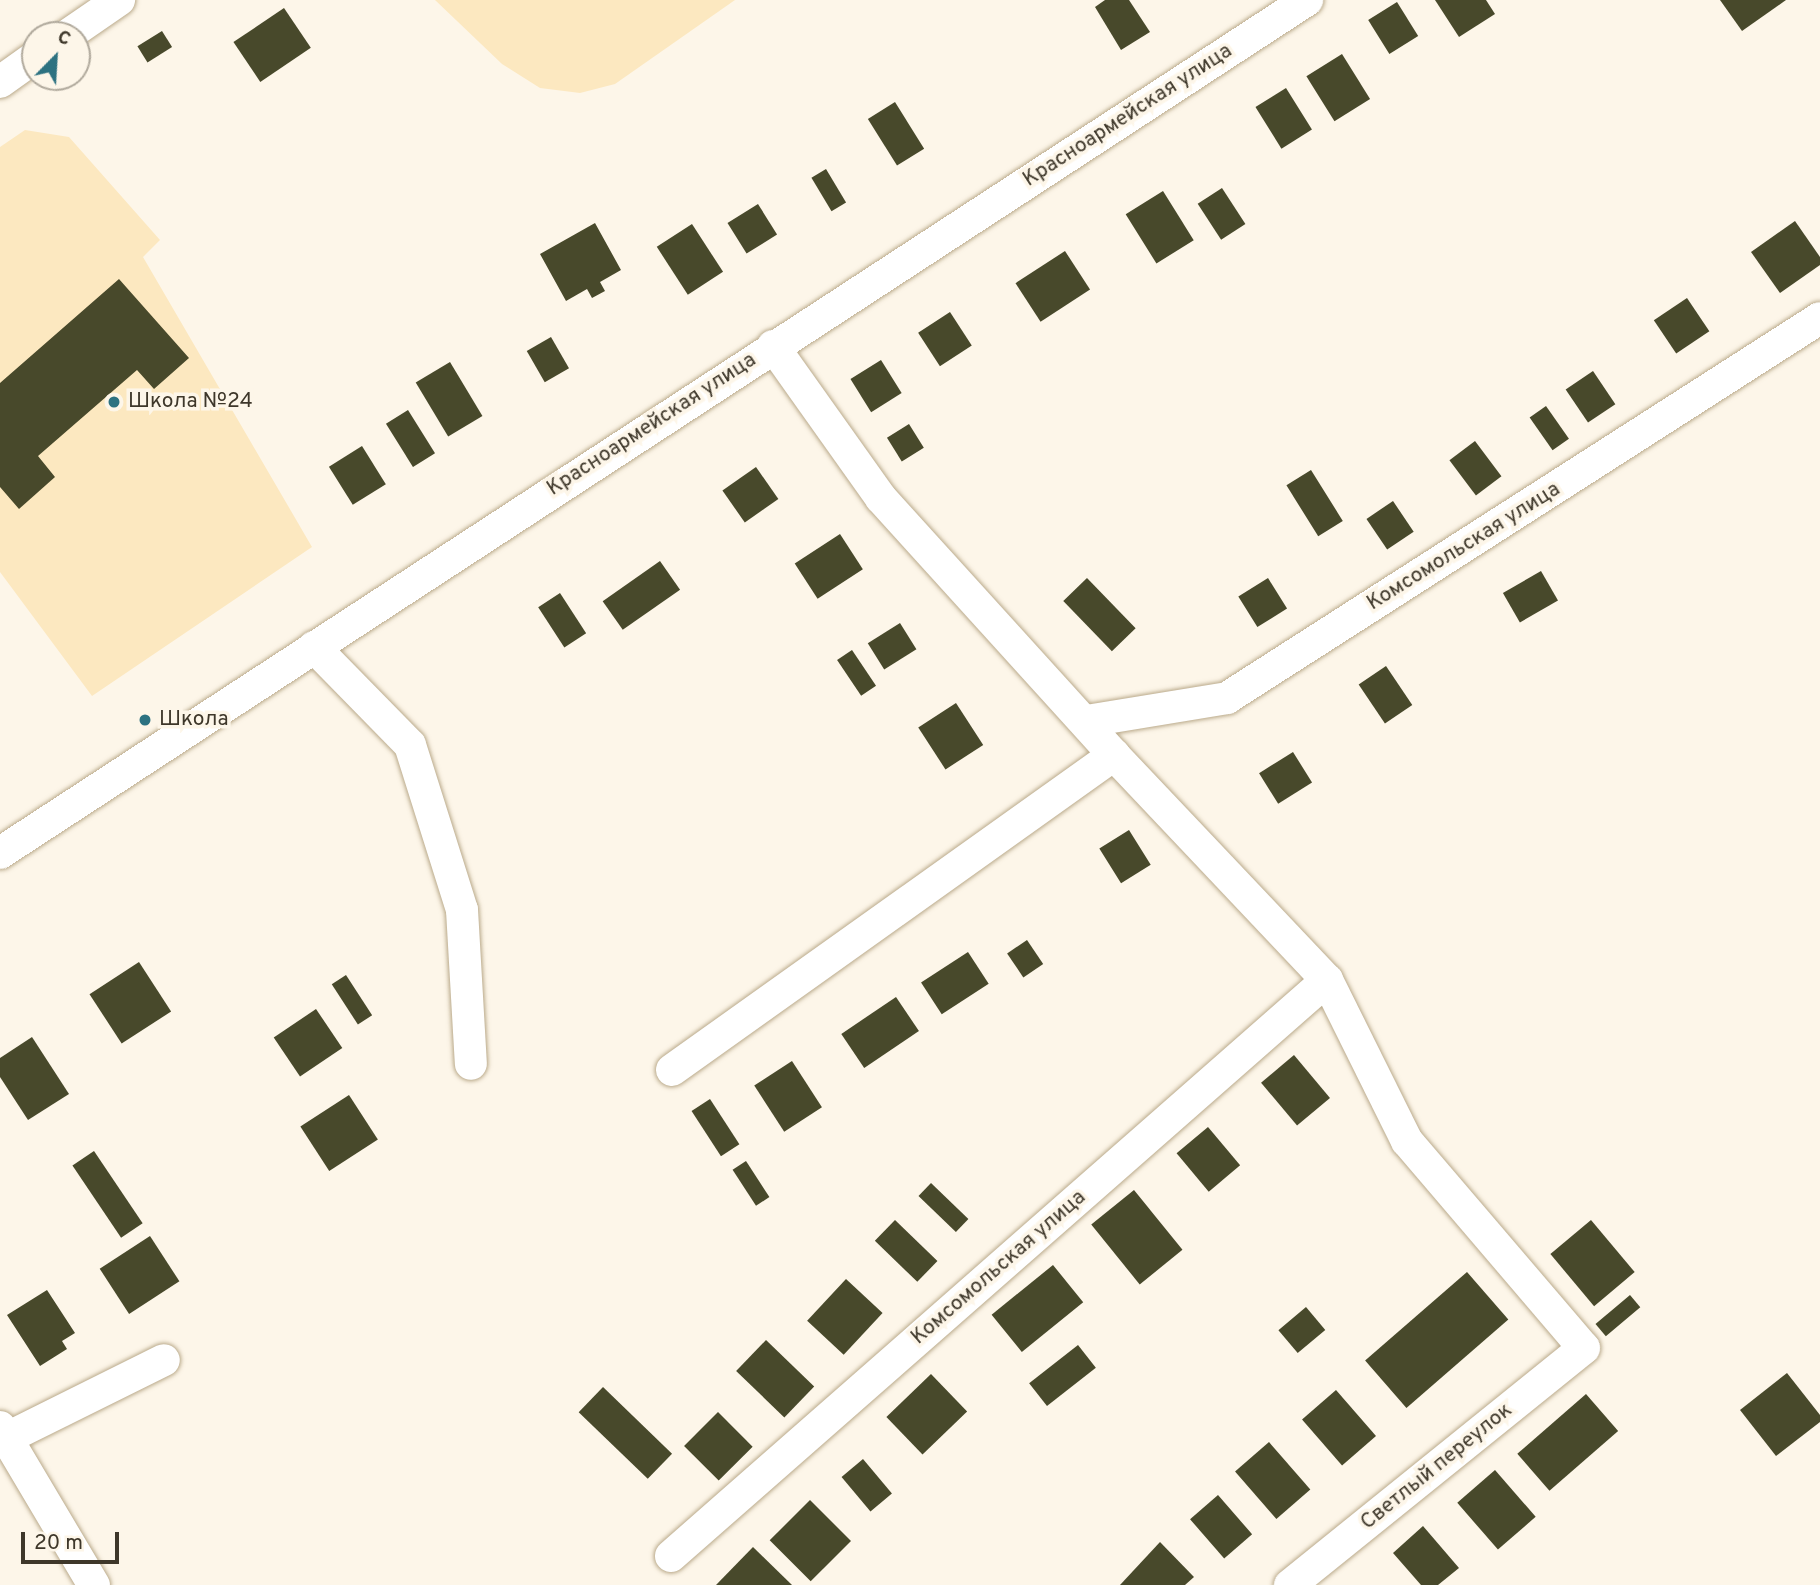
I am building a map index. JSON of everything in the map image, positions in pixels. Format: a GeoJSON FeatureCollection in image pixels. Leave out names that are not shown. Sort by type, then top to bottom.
{"type":"FeatureCollection","features":[{"type":"Feature","properties":{"kind":"street"},"geometry":{"type":"LineString","coordinates":[[88,21],[118,0]]}},
{"type":"Feature","properties":{"kind":"street","name":"Красноармейская улица"},"geometry":{"type":"LineString","coordinates":[[0,853],[773,346],[1307,0]]}},
{"type":"Feature","properties":{"kind":"street"},"geometry":{"type":"LineString","coordinates":[[0,82],[21,67]]}},
{"type":"Feature","properties":{"kind":"street","name":"Комсомольская улица"},"geometry":{"type":"LineString","coordinates":[[1087,721],[1227,698],[1820,318]]}},
{"type":"Feature","properties":{"kind":"street"},"geometry":{"type":"LineString","coordinates":[[773,346],[881,498],[1087,721],[1114,754],[1327,980]]}},
{"type":"Feature","properties":{"kind":"street"},"geometry":{"type":"LineString","coordinates":[[314,647],[410,745],[461,911],[471,1064]]}},
{"type":"Feature","properties":{"kind":"street"},"geometry":{"type":"LineString","coordinates":[[672,1070],[1114,754]]}},
{"type":"Feature","properties":{"kind":"street","name":"Комсомольская улица"},"geometry":{"type":"LineString","coordinates":[[671,1556],[1327,980]]}},
{"type":"Feature","properties":{"kind":"street","name":"Светлый переулок"},"geometry":{"type":"LineString","coordinates":[[1290,1585],[1584,1348],[1406,1141],[1327,980]]}},
{"type":"Feature","properties":{"kind":"street"},"geometry":{"type":"LineString","coordinates":[[94,1585],[3,1433],[164,1360]]}},
{"type":"Feature","properties":{"kind":"shaded area"},"geometry":{"type":"Polygon","coordinates":[[[435,0],[735,0],[615,84],[580,93],[540,88],[502,64],[435,0]]]}},
{"type":"Feature","properties":{"kind":"shaded area","name":"Школа №24"},"geometry":{"type":"Polygon","coordinates":[[[25,130],[69,137],[160,240],[143,257],[312,547],[92,696],[0,572],[0,147],[25,130]]]}},
{"type":"Feature","properties":{"kind":"building"},"geometry":{"type":"Polygon","coordinates":[[[1105,0],[1129,0],[1150,32],[1121,50],[1095,7],[1105,0]]]}},
{"type":"Feature","properties":{"kind":"building"},"geometry":{"type":"Polygon","coordinates":[[[1435,0],[1486,0],[1495,14],[1459,37],[1435,0]]]}},
{"type":"Feature","properties":{"kind":"building"},"geometry":{"type":"Polygon","coordinates":[[[1720,0],[1786,0],[1742,31],[1720,0]]]}},
{"type":"Feature","properties":{"kind":"building"},"geometry":{"type":"Polygon","coordinates":[[[1397,2],[1418,36],[1389,54],[1368,20],[1397,2]]]}},
{"type":"Feature","properties":{"kind":"building"},"geometry":{"type":"Polygon","coordinates":[[[284,8],[311,48],[260,82],[233,42],[284,8]]]}},
{"type":"Feature","properties":{"kind":"building"},"geometry":{"type":"Polygon","coordinates":[[[162,31],[172,47],[147,62],[137,46],[162,31]]]}},
{"type":"Feature","properties":{"kind":"building"},"geometry":{"type":"Polygon","coordinates":[[[1342,54],[1370,99],[1334,121],[1306,76],[1342,54]]]}},
{"type":"Feature","properties":{"kind":"building"},"geometry":{"type":"Polygon","coordinates":[[[1286,88],[1312,130],[1281,149],[1255,107],[1286,88]]]}},
{"type":"Feature","properties":{"kind":"building"},"geometry":{"type":"Polygon","coordinates":[[[895,102],[924,149],[897,166],[868,119],[895,102]]]}},
{"type":"Feature","properties":{"kind":"building"},"geometry":{"type":"Polygon","coordinates":[[[826,169],[846,202],[832,211],[811,178],[826,169]]]}},
{"type":"Feature","properties":{"kind":"building"},"geometry":{"type":"Polygon","coordinates":[[[1222,188],[1245,224],[1221,240],[1198,204],[1222,188]]]}},
{"type":"Feature","properties":{"kind":"building"},"geometry":{"type":"Polygon","coordinates":[[[1163,191],[1194,240],[1156,264],[1126,214],[1163,191]]]}},
{"type":"Feature","properties":{"kind":"building"},"geometry":{"type":"Polygon","coordinates":[[[758,204],[777,235],[747,254],[727,223],[758,204]]]}},
{"type":"Feature","properties":{"kind":"building"},"geometry":{"type":"Polygon","coordinates":[[[1795,221],[1820,257],[1820,265],[1780,293],[1751,252],[1795,221]]]}},
{"type":"Feature","properties":{"kind":"building"},"geometry":{"type":"Polygon","coordinates":[[[595,223],[621,270],[600,282],[605,291],[592,298],[587,289],[566,301],[540,254],[595,223]]]}},
{"type":"Feature","properties":{"kind":"building"},"geometry":{"type":"Polygon","coordinates":[[[692,224],[723,272],[688,295],[657,247],[692,224]]]}},
{"type":"Feature","properties":{"kind":"building"},"geometry":{"type":"Polygon","coordinates":[[[1065,251],[1090,290],[1041,322],[1016,283],[1065,251]]]}},
{"type":"Feature","properties":{"kind":"building"},"geometry":{"type":"Polygon","coordinates":[[[119,279],[189,358],[154,389],[137,370],[38,456],[55,477],[19,509],[0,487],[0,383],[119,279]]]}},
{"type":"Feature","properties":{"kind":"building"},"geometry":{"type":"Polygon","coordinates":[[[1687,298],[1709,331],[1676,354],[1654,320],[1687,298]]]}},
{"type":"Feature","properties":{"kind":"building"},"geometry":{"type":"Polygon","coordinates":[[[950,312],[972,346],[940,366],[918,333],[950,312]]]}},
{"type":"Feature","properties":{"kind":"building"},"geometry":{"type":"Polygon","coordinates":[[[551,337],[569,368],[545,382],[527,351],[551,337]]]}},
{"type":"Feature","properties":{"kind":"building"},"geometry":{"type":"Polygon","coordinates":[[[881,360],[902,393],[871,412],[850,379],[881,360]]]}},
{"type":"Feature","properties":{"kind":"building"},"geometry":{"type":"Polygon","coordinates":[[[450,362],[482,416],[448,437],[416,383],[450,362]]]}},
{"type":"Feature","properties":{"kind":"building"},"geometry":{"type":"Polygon","coordinates":[[[1593,371],[1615,404],[1588,423],[1566,389],[1593,371]]]}},
{"type":"Feature","properties":{"kind":"building"},"geometry":{"type":"Polygon","coordinates":[[[1546,406],[1569,439],[1553,450],[1530,417],[1546,406]]]}},
{"type":"Feature","properties":{"kind":"building"},"geometry":{"type":"Polygon","coordinates":[[[408,410],[435,453],[413,467],[386,424],[408,410]]]}},
{"type":"Feature","properties":{"kind":"building"},"geometry":{"type":"Polygon","coordinates":[[[909,424],[924,448],[902,462],[887,438],[909,424]]]}},
{"type":"Feature","properties":{"kind":"building"},"geometry":{"type":"Polygon","coordinates":[[[1475,441],[1501,476],[1476,495],[1449,460],[1475,441]]]}},
{"type":"Feature","properties":{"kind":"building"},"geometry":{"type":"Polygon","coordinates":[[[362,446],[386,484],[353,505],[329,467],[362,446]]]}},
{"type":"Feature","properties":{"kind":"building"},"geometry":{"type":"Polygon","coordinates":[[[756,467],[778,499],[745,522],[722,491],[756,467]]]}},
{"type":"Feature","properties":{"kind":"building"},"geometry":{"type":"Polygon","coordinates":[[[1311,470],[1343,521],[1318,536],[1286,485],[1311,470]]]}},
{"type":"Feature","properties":{"kind":"building"},"geometry":{"type":"Polygon","coordinates":[[[1393,501],[1414,532],[1387,550],[1366,519],[1393,501]]]}},
{"type":"Feature","properties":{"kind":"building"},"geometry":{"type":"Polygon","coordinates":[[[840,534],[863,569],[818,599],[795,563],[840,534]]]}},
{"type":"Feature","properties":{"kind":"building"},"geometry":{"type":"Polygon","coordinates":[[[660,561],[680,590],[623,630],[603,601],[660,561]]]}},
{"type":"Feature","properties":{"kind":"building"},"geometry":{"type":"Polygon","coordinates":[[[1541,571],[1558,600],[1520,622],[1503,593],[1541,571]]]}},
{"type":"Feature","properties":{"kind":"building"},"geometry":{"type":"Polygon","coordinates":[[[1087,578],[1136,628],[1112,651],[1063,601],[1087,578]]]}},
{"type":"Feature","properties":{"kind":"building"},"geometry":{"type":"Polygon","coordinates":[[[1268,578],[1287,609],[1257,627],[1238,597],[1268,578]]]}},
{"type":"Feature","properties":{"kind":"building"},"geometry":{"type":"Polygon","coordinates":[[[560,593],[586,633],[564,647],[538,607],[560,593]]]}},
{"type":"Feature","properties":{"kind":"building"},"geometry":{"type":"Polygon","coordinates":[[[900,623],[916,649],[884,669],[868,643],[900,623]]]}},
{"type":"Feature","properties":{"kind":"building"},"geometry":{"type":"Polygon","coordinates":[[[852,650],[876,686],[861,696],[837,660],[852,650]]]}},
{"type":"Feature","properties":{"kind":"building"},"geometry":{"type":"Polygon","coordinates":[[[1386,666],[1412,705],[1385,723],[1359,684],[1386,666]]]}},
{"type":"Feature","properties":{"kind":"building"},"geometry":{"type":"Polygon","coordinates":[[[956,703],[983,745],[945,769],[918,728],[956,703]]]}},
{"type":"Feature","properties":{"kind":"building"},"geometry":{"type":"Polygon","coordinates":[[[1293,752],[1312,783],[1278,804],[1259,773],[1293,752]]]}},
{"type":"Feature","properties":{"kind":"building"},"geometry":{"type":"Polygon","coordinates":[[[1129,830],[1151,865],[1121,883],[1099,849],[1129,830]]]}},
{"type":"Feature","properties":{"kind":"building"},"geometry":{"type":"Polygon","coordinates":[[[1027,940],[1043,964],[1023,977],[1007,953],[1027,940]]]}},
{"type":"Feature","properties":{"kind":"building"},"geometry":{"type":"Polygon","coordinates":[[[968,952],[989,984],[942,1014],[921,982],[968,952]]]}},
{"type":"Feature","properties":{"kind":"building"},"geometry":{"type":"Polygon","coordinates":[[[139,962],[171,1011],[122,1044],[90,994],[139,962]]]}},
{"type":"Feature","properties":{"kind":"building"},"geometry":{"type":"Polygon","coordinates":[[[346,975],[372,1015],[358,1025],[332,984],[346,975]]]}},
{"type":"Feature","properties":{"kind":"building"},"geometry":{"type":"Polygon","coordinates":[[[896,997],[919,1031],[864,1068],[841,1034],[896,997]]]}},
{"type":"Feature","properties":{"kind":"building"},"geometry":{"type":"Polygon","coordinates":[[[316,1009],[342,1048],[300,1076],[274,1038],[316,1009]]]}},
{"type":"Feature","properties":{"kind":"building"},"geometry":{"type":"Polygon","coordinates":[[[32,1037],[69,1094],[28,1120],[0,1077],[0,1058],[32,1037]]]}},
{"type":"Feature","properties":{"kind":"building"},"geometry":{"type":"Polygon","coordinates":[[[1294,1055],[1330,1098],[1297,1126],[1261,1083],[1294,1055]]]}},
{"type":"Feature","properties":{"kind":"building"},"geometry":{"type":"Polygon","coordinates":[[[792,1061],[822,1107],[784,1132],[754,1086],[792,1061]]]}},
{"type":"Feature","properties":{"kind":"building"},"geometry":{"type":"Polygon","coordinates":[[[349,1095],[378,1139],[329,1171],[300,1127],[349,1095]]]}},
{"type":"Feature","properties":{"kind":"building"},"geometry":{"type":"Polygon","coordinates":[[[710,1099],[739,1144],[721,1156],[692,1111],[710,1099]]]}},
{"type":"Feature","properties":{"kind":"building"},"geometry":{"type":"Polygon","coordinates":[[[1208,1127],[1240,1165],[1209,1192],[1177,1153],[1208,1127]]]}},
{"type":"Feature","properties":{"kind":"building"},"geometry":{"type":"Polygon","coordinates":[[[94,1151],[143,1223],[121,1238],[72,1166],[94,1151]]]}},
{"type":"Feature","properties":{"kind":"building"},"geometry":{"type":"Polygon","coordinates":[[[746,1161],[769,1197],[756,1206],[733,1170],[746,1161]]]}},
{"type":"Feature","properties":{"kind":"building"},"geometry":{"type":"Polygon","coordinates":[[[931,1183],[968,1219],[956,1232],[918,1196],[931,1183]]]}},
{"type":"Feature","properties":{"kind":"building"},"geometry":{"type":"Polygon","coordinates":[[[1134,1190],[1182,1250],[1140,1284],[1091,1225],[1134,1190]]]}},
{"type":"Feature","properties":{"kind":"building"},"geometry":{"type":"Polygon","coordinates":[[[895,1220],[937,1261],[917,1282],[875,1241],[895,1220]]]}},
{"type":"Feature","properties":{"kind":"building"},"geometry":{"type":"Polygon","coordinates":[[[1591,1220],[1635,1272],[1594,1306],[1550,1254],[1591,1220]]]}},
{"type":"Feature","properties":{"kind":"building"},"geometry":{"type":"Polygon","coordinates":[[[150,1236],[179,1281],[129,1314],[100,1269],[150,1236]]]}},
{"type":"Feature","properties":{"kind":"building"},"geometry":{"type":"Polygon","coordinates":[[[1053,1265],[1083,1302],[1022,1352],[992,1315],[1053,1265]]]}},
{"type":"Feature","properties":{"kind":"building"},"geometry":{"type":"Polygon","coordinates":[[[1467,1272],[1508,1320],[1406,1408],[1365,1361],[1467,1272]]]}},
{"type":"Feature","properties":{"kind":"building"},"geometry":{"type":"Polygon","coordinates":[[[846,1279],[883,1313],[844,1355],[807,1321],[846,1279]]]}},
{"type":"Feature","properties":{"kind":"building"},"geometry":{"type":"Polygon","coordinates":[[[47,1290],[75,1333],[62,1341],[67,1349],[40,1366],[7,1315],[47,1290]]]}},
{"type":"Feature","properties":{"kind":"building"},"geometry":{"type":"Polygon","coordinates":[[[1630,1295],[1640,1307],[1606,1336],[1596,1324],[1630,1295]]]}},
{"type":"Feature","properties":{"kind":"building"},"geometry":{"type":"Polygon","coordinates":[[[1306,1307],[1325,1330],[1298,1353],[1278,1330],[1306,1307]]]}},
{"type":"Feature","properties":{"kind":"building"},"geometry":{"type":"Polygon","coordinates":[[[766,1340],[814,1387],[784,1417],[736,1371],[766,1340]]]}},
{"type":"Feature","properties":{"kind":"building"},"geometry":{"type":"Polygon","coordinates":[[[1078,1345],[1096,1368],[1047,1406],[1029,1383],[1078,1345]]]}},
{"type":"Feature","properties":{"kind":"building"},"geometry":{"type":"Polygon","coordinates":[[[1787,1373],[1820,1415],[1820,1422],[1776,1456],[1740,1410],[1787,1373]]]}},
{"type":"Feature","properties":{"kind":"building"},"geometry":{"type":"Polygon","coordinates":[[[931,1374],[967,1411],[923,1454],[886,1417],[931,1374]]]}},
{"type":"Feature","properties":{"kind":"building"},"geometry":{"type":"Polygon","coordinates":[[[603,1387],[672,1454],[648,1479],[579,1412],[603,1387]]]}},
{"type":"Feature","properties":{"kind":"building"},"geometry":{"type":"Polygon","coordinates":[[[1336,1390],[1376,1436],[1342,1466],[1302,1420],[1336,1390]]]}},
{"type":"Feature","properties":{"kind":"building"},"geometry":{"type":"Polygon","coordinates":[[[1586,1394],[1618,1431],[1549,1491],[1517,1454],[1586,1394]]]}},
{"type":"Feature","properties":{"kind":"building"},"geometry":{"type":"Polygon","coordinates":[[[718,1412],[753,1447],[719,1481],[684,1446],[718,1412]]]}},
{"type":"Feature","properties":{"kind":"building"},"geometry":{"type":"Polygon","coordinates":[[[1269,1442],[1310,1490],[1276,1519],[1235,1472],[1269,1442]]]}},
{"type":"Feature","properties":{"kind":"building"},"geometry":{"type":"Polygon","coordinates":[[[863,1459],[892,1493],[870,1511],[842,1477],[863,1459]]]}},
{"type":"Feature","properties":{"kind":"building"},"geometry":{"type":"Polygon","coordinates":[[[1495,1470],[1536,1517],[1498,1550],[1457,1503],[1495,1470]]]}},
{"type":"Feature","properties":{"kind":"building"},"geometry":{"type":"Polygon","coordinates":[[[1218,1495],[1252,1534],[1224,1559],[1190,1519],[1218,1495]]]}},
{"type":"Feature","properties":{"kind":"building"},"geometry":{"type":"Polygon","coordinates":[[[810,1500],[851,1541],[811,1581],[770,1540],[810,1500]]]}},
{"type":"Feature","properties":{"kind":"building"},"geometry":{"type":"Polygon","coordinates":[[[1423,1526],[1459,1568],[1438,1585],[1421,1585],[1393,1553],[1423,1526]]]}},
{"type":"Feature","properties":{"kind":"building"},"geometry":{"type":"Polygon","coordinates":[[[1160,1542],[1194,1577],[1185,1585],[1120,1585],[1160,1542]]]}},
{"type":"Feature","properties":{"kind":"building"},"geometry":{"type":"Polygon","coordinates":[[[753,1547],[792,1585],[716,1585],[753,1547]]]}},
{"type":"Feature","properties":{"kind":"place","name":"Школа №24"},"geometry":{"type":"Point","coordinates":[114,402]}},
{"type":"Feature","properties":{"kind":"place","name":"Школа"},"geometry":{"type":"Point","coordinates":[145,720]}}]}
